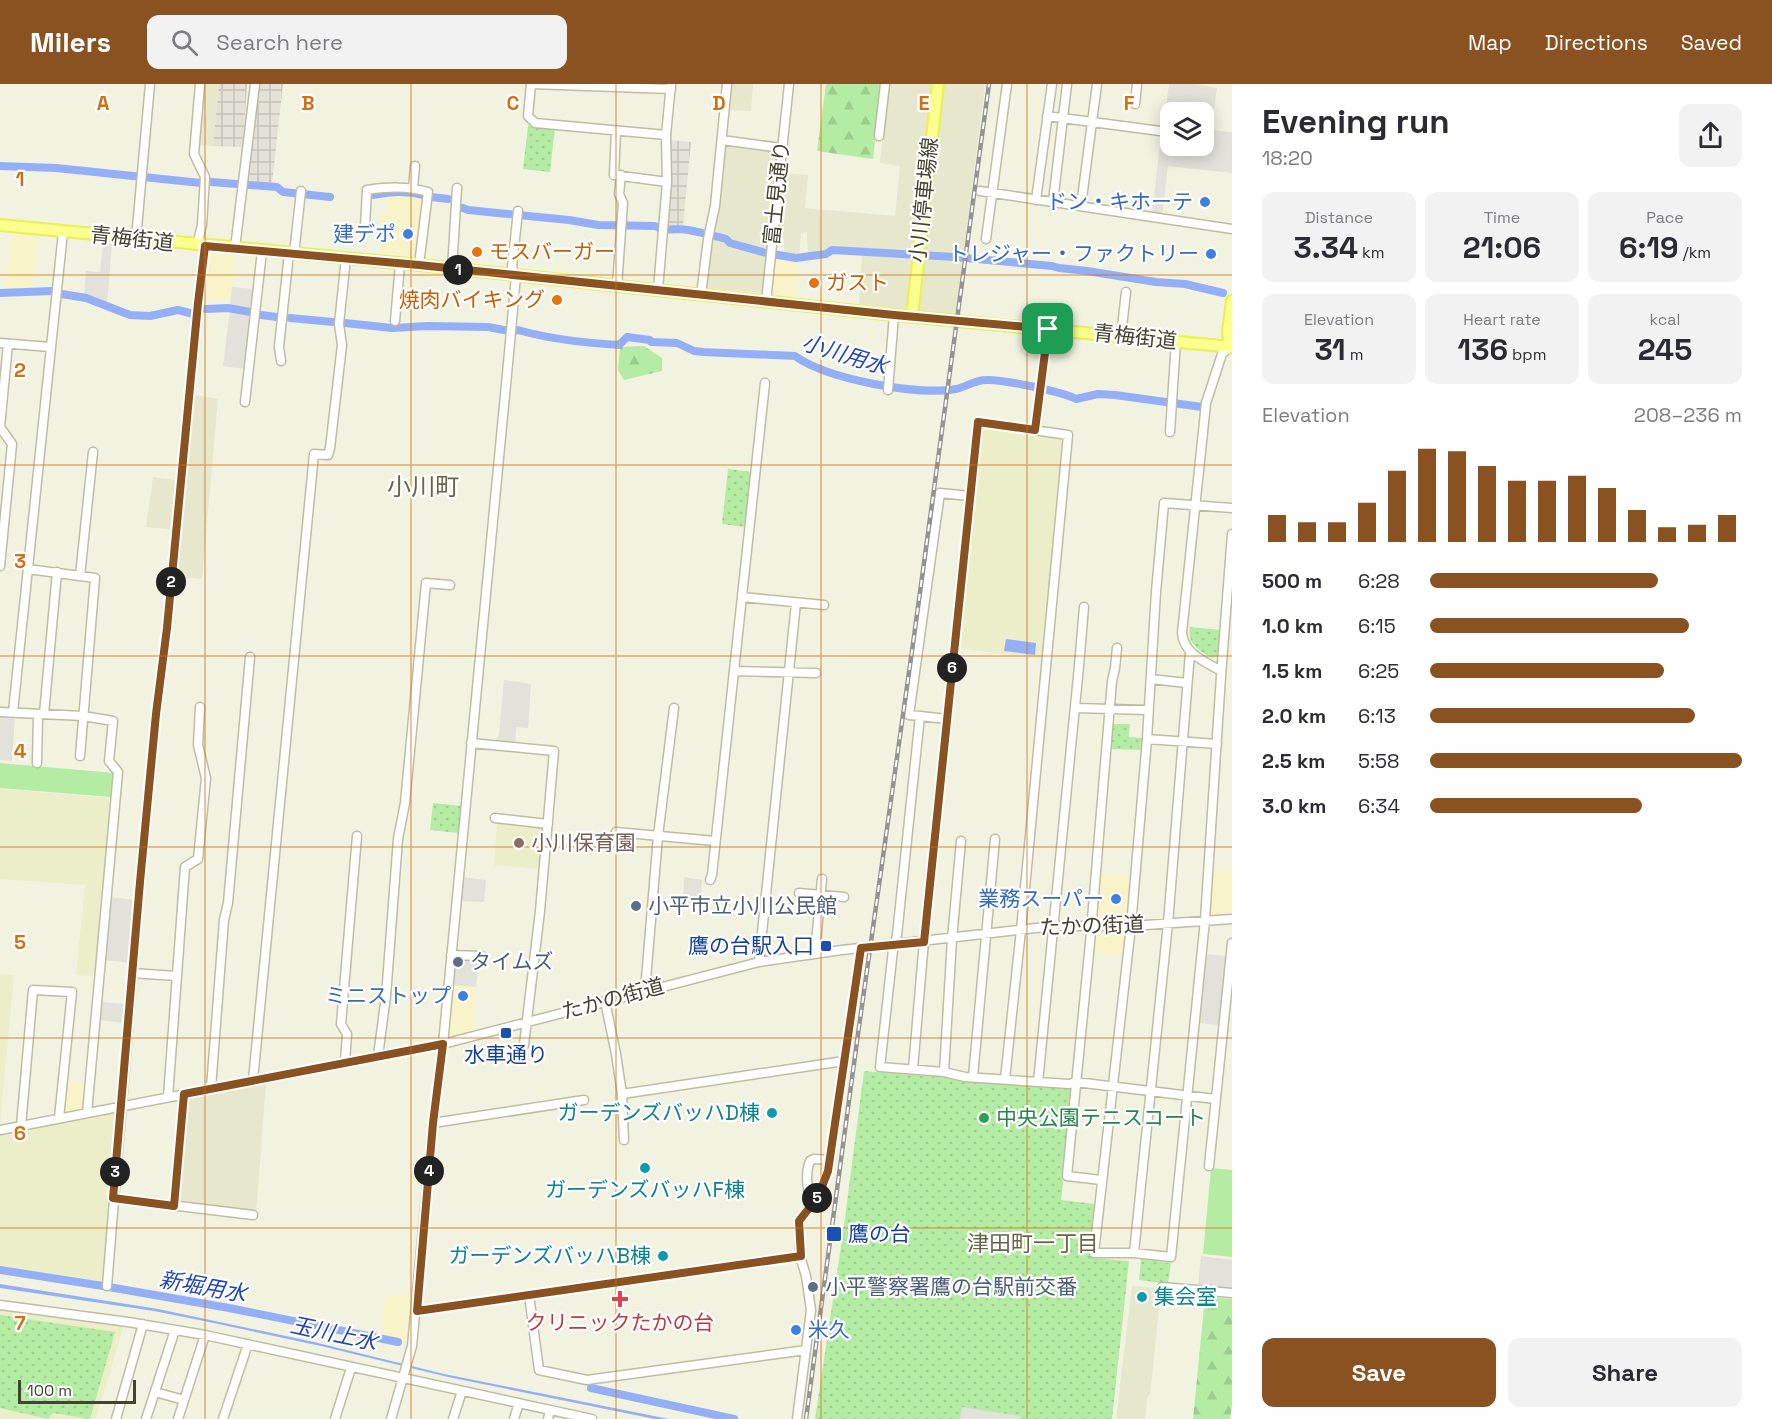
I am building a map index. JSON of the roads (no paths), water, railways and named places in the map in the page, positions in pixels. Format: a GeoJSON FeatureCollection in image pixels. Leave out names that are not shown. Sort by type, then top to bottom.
{"type":"FeatureCollection","features":[{"type":"Feature","properties":{"kind":"main road","name":"小川停車場線"},"geometry":{"type":"LineString","coordinates":[[912,317],[938,84]]}},
{"type":"Feature","properties":{"kind":"main road","name":"青梅街道"},"geometry":{"type":"LineString","coordinates":[[0,225],[419,265],[912,317],[1231,345]]}},
{"type":"Feature","properties":{"kind":"main road"},"geometry":{"type":"LineString","coordinates":[[1231,345],[1228,332],[1232,300]]}},
{"type":"Feature","properties":{"kind":"street"},"geometry":{"type":"LineString","coordinates":[[136,239],[150,84]]}},
{"type":"Feature","properties":{"kind":"street"},"geometry":{"type":"LineString","coordinates":[[107,1286],[132,972],[198,303],[206,177],[194,154],[200,84]]}},
{"type":"Feature","properties":{"kind":"street"},"geometry":{"type":"LineString","coordinates":[[235,248],[255,84]]}},
{"type":"Feature","properties":{"kind":"street"},"geometry":{"type":"LineString","coordinates":[[658,290],[667,182],[666,135],[671,87],[531,84],[528,116],[535,123],[666,135]]}},
{"type":"Feature","properties":{"kind":"street"},"geometry":{"type":"LineString","coordinates":[[701,295],[715,206],[727,84]]}},
{"type":"Feature","properties":{"kind":"street","name":"富士見通り"},"geometry":{"type":"LineString","coordinates":[[766,302],[789,84]]}},
{"type":"Feature","properties":{"kind":"street"},"geometry":{"type":"LineString","coordinates":[[879,136],[885,84]]}},
{"type":"Feature","properties":{"kind":"street"},"geometry":{"type":"LineString","coordinates":[[986,239],[1007,84]]}},
{"type":"Feature","properties":{"kind":"street"},"geometry":{"type":"LineString","coordinates":[[1036,200],[1052,84]]}},
{"type":"Feature","properties":{"kind":"street"},"geometry":{"type":"LineString","coordinates":[[1053,202],[1067,84]]}},
{"type":"Feature","properties":{"kind":"street"},"geometry":{"type":"LineString","coordinates":[[1082,206],[1097,84]]}},
{"type":"Feature","properties":{"kind":"street"},"geometry":{"type":"LineString","coordinates":[[1135,104],[1137,84]]}},
{"type":"Feature","properties":{"kind":"street"},"geometry":{"type":"LineString","coordinates":[[1047,116],[1160,131]]}},
{"type":"Feature","properties":{"kind":"street"},"geometry":{"type":"LineString","coordinates":[[616,131],[614,175],[667,182]]}},
{"type":"Feature","properties":{"kind":"street"},"geometry":{"type":"LineString","coordinates":[[722,140],[781,148]]}},
{"type":"Feature","properties":{"kind":"street"},"geometry":{"type":"LineString","coordinates":[[413,188],[415,166]]}},
{"type":"Feature","properties":{"kind":"street"},"geometry":{"type":"LineString","coordinates":[[617,286],[623,203],[619,194],[621,175]]}},
{"type":"Feature","properties":{"kind":"street"},"geometry":{"type":"LineString","coordinates":[[366,226],[367,190],[394,186],[428,192],[419,265]]}},
{"type":"Feature","properties":{"kind":"street"},"geometry":{"type":"LineString","coordinates":[[452,269],[457,188]]}},
{"type":"Feature","properties":{"kind":"street"},"geometry":{"type":"LineString","coordinates":[[980,191],[1232,229]]}},
{"type":"Feature","properties":{"kind":"street"},"geometry":{"type":"LineString","coordinates":[[281,362],[279,347],[301,195]]}},
{"type":"Feature","properties":{"kind":"street"},"geometry":{"type":"LineString","coordinates":[[391,1419],[409,1358],[417,1311],[433,1123],[452,955],[516,276],[512,267],[518,214]]}},
{"type":"Feature","properties":{"kind":"street"},"geometry":{"type":"LineString","coordinates":[[13,712],[63,232]]}},
{"type":"Feature","properties":{"kind":"street"},"geometry":{"type":"LineString","coordinates":[[244,402],[262,250]]}},
{"type":"Feature","properties":{"kind":"street"},"geometry":{"type":"LineString","coordinates":[[253,1080],[314,454],[328,455],[330,448],[342,345],[339,324],[346,258]]}},
{"type":"Feature","properties":{"kind":"street"},"geometry":{"type":"LineString","coordinates":[[395,321],[400,264]]}},
{"type":"Feature","properties":{"kind":"street"},"geometry":{"type":"LineString","coordinates":[[1121,336],[1126,292]]}},
{"type":"Feature","properties":{"kind":"street"},"geometry":{"type":"LineString","coordinates":[[888,386],[894,315]]}},
{"type":"Feature","properties":{"kind":"street"},"geometry":{"type":"LineString","coordinates":[[1035,430],[1048,329]]}},
{"type":"Feature","properties":{"kind":"street"},"geometry":{"type":"LineString","coordinates":[[1170,432],[1176,341]]}},
{"type":"Feature","properties":{"kind":"street"},"geometry":{"type":"LineString","coordinates":[[0,566],[12,444],[0,427],[4,343],[50,346]]}},
{"type":"Feature","properties":{"kind":"street"},"geometry":{"type":"LineString","coordinates":[[1221,671],[1190,652],[1183,642],[1182,633],[1206,403],[1222,354],[1231,345]]}},
{"type":"Feature","properties":{"kind":"street"},"geometry":{"type":"LineString","coordinates":[[710,880],[765,383]]}},
{"type":"Feature","properties":{"kind":"street"},"geometry":{"type":"LineString","coordinates":[[913,1069],[978,422],[1068,435],[1005,1079]]}},
{"type":"Feature","properties":{"kind":"street"},"geometry":{"type":"LineString","coordinates":[[80,576],[93,452]]}},
{"type":"Feature","properties":{"kind":"street"},"geometry":{"type":"LineString","coordinates":[[947,719],[909,715],[940,493],[970,496]]}},
{"type":"Feature","properties":{"kind":"street"},"geometry":{"type":"LineString","coordinates":[[1232,508],[1164,503],[1156,592],[1148,739],[1131,926],[1094,1253],[1134,1253],[1170,1257],[1205,920],[1232,534]]}},
{"type":"Feature","properties":{"kind":"street"},"geometry":{"type":"LineString","coordinates":[[28,569],[95,578],[80,756]]}},
{"type":"Feature","properties":{"kind":"street"},"geometry":{"type":"LineString","coordinates":[[37,763],[57,573]]}},
{"type":"Feature","properties":{"kind":"street"},"geometry":{"type":"LineString","coordinates":[[378,1056],[386,996],[399,839],[405,803],[426,583],[450,585]]}},
{"type":"Feature","properties":{"kind":"street"},"geometry":{"type":"LineString","coordinates":[[741,597],[824,606]]}},
{"type":"Feature","properties":{"kind":"street"},"geometry":{"type":"LineString","coordinates":[[759,962],[796,603]]}},
{"type":"Feature","properties":{"kind":"street"},"geometry":{"type":"LineString","coordinates":[[1038,1082],[1084,607]]}},
{"type":"Feature","properties":{"kind":"street"},"geometry":{"type":"LineString","coordinates":[[1101,1180],[1067,1176],[1112,681],[1117,648]]}},
{"type":"Feature","properties":{"kind":"street"},"geometry":{"type":"LineString","coordinates":[[1134,1253],[1167,923],[1190,652]]}},
{"type":"Feature","properties":{"kind":"street"},"geometry":{"type":"LineString","coordinates":[[211,1088],[223,932],[228,903],[250,657]]}},
{"type":"Feature","properties":{"kind":"street"},"geometry":{"type":"LineString","coordinates":[[734,671],[816,674]]}},
{"type":"Feature","properties":{"kind":"street"},"geometry":{"type":"LineString","coordinates":[[1151,679],[1187,682]]}},
{"type":"Feature","properties":{"kind":"street"},"geometry":{"type":"LineString","coordinates":[[168,1097],[185,867],[198,859],[206,778],[198,745],[200,707]]}},
{"type":"Feature","properties":{"kind":"street"},"geometry":{"type":"LineString","coordinates":[[645,991],[658,836],[674,708]]}},
{"type":"Feature","properties":{"kind":"street"},"geometry":{"type":"LineString","coordinates":[[1075,708],[1148,710]]}},
{"type":"Feature","properties":{"kind":"street"},"geometry":{"type":"LineString","coordinates":[[0,712],[83,716],[113,721],[109,761],[118,772],[87,1113]]}},
{"type":"Feature","properties":{"kind":"street"},"geometry":{"type":"LineString","coordinates":[[920,716],[896,945],[892,950],[880,1067],[1038,1082],[1069,1084],[1076,1082],[1215,1099]]}},
{"type":"Feature","properties":{"kind":"street"},"geometry":{"type":"LineString","coordinates":[[1148,739],[1216,744]]}},
{"type":"Feature","properties":{"kind":"street"},"geometry":{"type":"LineString","coordinates":[[471,743],[554,751],[524,1045]]}},
{"type":"Feature","properties":{"kind":"street"},"geometry":{"type":"LineString","coordinates":[[495,818],[548,824]]}},
{"type":"Feature","properties":{"kind":"street"},"geometry":{"type":"LineString","coordinates":[[616,832],[715,841]]}},
{"type":"Feature","properties":{"kind":"street"},"geometry":{"type":"LineString","coordinates":[[345,1062],[347,1034],[340,1024],[352,864],[357,836]]}},
{"type":"Feature","properties":{"kind":"street"},"geometry":{"type":"LineString","coordinates":[[973,1077],[994,839]]}},
{"type":"Feature","properties":{"kind":"street"},"geometry":{"type":"LineString","coordinates":[[944,1072],[952,939],[962,841]]}},
{"type":"Feature","properties":{"kind":"street"},"geometry":{"type":"LineString","coordinates":[[815,953],[822,879]]}},
{"type":"Feature","properties":{"kind":"street"},"geometry":{"type":"LineString","coordinates":[[799,893],[844,897]]}},
{"type":"Feature","properties":{"kind":"street","name":"たかの街道"},"geometry":{"type":"LineString","coordinates":[[0,1130],[443,1044],[759,962],[815,953],[1054,926],[1131,926],[1232,919]]}},
{"type":"Feature","properties":{"kind":"street"},"geometry":{"type":"LineString","coordinates":[[1209,1166],[1232,943]]}},
{"type":"Feature","properties":{"kind":"street"},"geometry":{"type":"LineString","coordinates":[[797,1419],[811,1310],[801,1256],[799,1221],[818,1197],[828,1171],[861,948]]}},
{"type":"Feature","properties":{"kind":"street"},"geometry":{"type":"LineString","coordinates":[[452,955],[482,956]]}},
{"type":"Feature","properties":{"kind":"street"},"geometry":{"type":"LineString","coordinates":[[132,972],[176,976]]}},
{"type":"Feature","properties":{"kind":"street"},"geometry":{"type":"LineString","coordinates":[[21,1126],[33,990],[72,992],[59,1118]]}},
{"type":"Feature","properties":{"kind":"street"},"geometry":{"type":"LineString","coordinates":[[606,1001],[622,1094],[624,1140]]}},
{"type":"Feature","properties":{"kind":"street"},"geometry":{"type":"LineString","coordinates":[[622,1094],[844,1061]]}},
{"type":"Feature","properties":{"kind":"street"},"geometry":{"type":"LineString","coordinates":[[174,1206],[184,1094]]}},
{"type":"Feature","properties":{"kind":"street"},"geometry":{"type":"LineString","coordinates":[[433,1123],[584,1100]]}},
{"type":"Feature","properties":{"kind":"street"},"geometry":{"type":"LineString","coordinates":[[812,1203],[808,1195],[807,1167],[814,1159],[830,1160]]}},
{"type":"Feature","properties":{"kind":"street"},"geometry":{"type":"LineString","coordinates":[[113,1198],[254,1215]]}},
{"type":"Feature","properties":{"kind":"street"},"geometry":{"type":"LineString","coordinates":[[417,1311],[801,1256]]}},
{"type":"Feature","properties":{"kind":"street"},"geometry":{"type":"LineString","coordinates":[[1162,1287],[1232,1293]]}},
{"type":"Feature","properties":{"kind":"street"},"geometry":{"type":"LineString","coordinates":[[529,1295],[539,1370],[587,1380],[806,1350]]}},
{"type":"Feature","properties":{"kind":"street"},"geometry":{"type":"LineString","coordinates":[[0,1305],[144,1324],[205,1335],[519,1403],[549,1415],[592,1419]]}},
{"type":"Feature","properties":{"kind":"street"},"geometry":{"type":"LineString","coordinates":[[116,1419],[144,1324]]}},
{"type":"Feature","properties":{"kind":"street"},"geometry":{"type":"LineString","coordinates":[[147,1419],[175,1330]]}},
{"type":"Feature","properties":{"kind":"street"},"geometry":{"type":"LineString","coordinates":[[178,1419],[205,1335]]}},
{"type":"Feature","properties":{"kind":"street"},"geometry":{"type":"LineString","coordinates":[[223,1419],[248,1344]]}},
{"type":"Feature","properties":{"kind":"street"},"geometry":{"type":"LineString","coordinates":[[335,1419],[351,1368]]}},
{"type":"Feature","properties":{"kind":"street"},"geometry":{"type":"LineString","coordinates":[[453,1419],[462,1391]]}},
{"type":"Feature","properties":{"kind":"street"},"geometry":{"type":"LineString","coordinates":[[156,1392],[184,1400]]}},
{"type":"Feature","properties":{"kind":"street"},"geometry":{"type":"LineString","coordinates":[[514,1419],[519,1403]]}},
{"type":"Feature","properties":{"kind":"water"},"geometry":{"type":"Polygon","coordinates":[[[1006,639],[1036,643],[1035,655],[1004,651],[1006,639]]]}},
{"type":"Feature","properties":{"kind":"water"},"geometry":{"type":"Polygon","coordinates":[[[0,1284],[158,1309],[314,1342],[444,1374],[669,1419],[655,1419],[448,1377],[321,1346],[204,1321],[154,1311],[0,1288],[0,1284]]]}},
{"type":"Feature","properties":{"kind":"waterway"},"geometry":{"type":"LineString","coordinates":[[0,166],[56,168],[201,183]]}},
{"type":"Feature","properties":{"kind":"waterway"},"geometry":{"type":"LineString","coordinates":[[211,182],[277,187],[283,192],[330,197]]}},
{"type":"Feature","properties":{"kind":"waterway"},"geometry":{"type":"LineString","coordinates":[[373,195],[398,192],[423,195]]}},
{"type":"Feature","properties":{"kind":"waterway"},"geometry":{"type":"LineString","coordinates":[[431,197],[448,199]]}},
{"type":"Feature","properties":{"kind":"waterway"},"geometry":{"type":"LineString","coordinates":[[463,208],[598,225],[684,229],[726,239],[730,243],[766,253],[796,258],[826,254],[832,250],[955,257],[1052,266],[1156,282],[1185,284],[1223,293]]}},
{"type":"Feature","properties":{"kind":"waterway","name":"小川用水"},"geometry":{"type":"LineString","coordinates":[[0,293],[52,291]]}},
{"type":"Feature","properties":{"kind":"waterway","name":"小川用水"},"geometry":{"type":"LineString","coordinates":[[62,294],[86,298],[130,315],[150,316],[178,310],[194,314],[196,310]]}},
{"type":"Feature","properties":{"kind":"waterway","name":"小川用水"},"geometry":{"type":"LineString","coordinates":[[206,309],[228,308],[250,312]]}},
{"type":"Feature","properties":{"kind":"waterway","name":"小川用水"},"geometry":{"type":"LineString","coordinates":[[261,315],[277,317]]}},
{"type":"Feature","properties":{"kind":"waterway","name":"小川用水"},"geometry":{"type":"LineString","coordinates":[[290,318],[333,322]]}},
{"type":"Feature","properties":{"kind":"waterway","name":"小川用水"},"geometry":{"type":"LineString","coordinates":[[345,323],[392,328],[488,327],[504,330]]}},
{"type":"Feature","properties":{"kind":"waterway","name":"小川用水"},"geometry":{"type":"LineString","coordinates":[[515,331],[594,343],[619,345],[627,337],[651,342],[677,343],[694,351],[795,356],[828,372],[896,388],[939,391],[956,389],[982,380],[994,380],[1046,390],[1076,399],[1098,394],[1115,395],[1202,407]]}},
{"type":"Feature","properties":{"kind":"waterway","name":"新堀用水"},"geometry":{"type":"LineString","coordinates":[[0,1270],[229,1308],[398,1342]]}},
{"type":"Feature","properties":{"kind":"waterway","name":"新堀用水"},"geometry":{"type":"LineString","coordinates":[[591,1388],[734,1419]]}},
{"type":"Feature","properties":{"kind":"railway"},"geometry":{"type":"LineString","coordinates":[[806,1419],[989,84]]}},
{"type":"Feature","properties":{"kind":"place","name":"ドン・キホーテ"},"geometry":{"type":"Point","coordinates":[1205,202]}},
{"type":"Feature","properties":{"kind":"place","name":"建デポ"},"geometry":{"type":"Point","coordinates":[408,234]}},
{"type":"Feature","properties":{"kind":"place","name":"モスバーガー"},"geometry":{"type":"Point","coordinates":[477,252]}},
{"type":"Feature","properties":{"kind":"place","name":"トレジャー・ファクトリー"},"geometry":{"type":"Point","coordinates":[1211,254]}},
{"type":"Feature","properties":{"kind":"place","name":"ガスト"},"geometry":{"type":"Point","coordinates":[814,283]}},
{"type":"Feature","properties":{"kind":"place","name":"焼肉バイキング"},"geometry":{"type":"Point","coordinates":[557,300]}},
{"type":"Feature","properties":{"kind":"place","name":"小川保育園"},"geometry":{"type":"Point","coordinates":[519,843]}},
{"type":"Feature","properties":{"kind":"place","name":"業務スーパー"},"geometry":{"type":"Point","coordinates":[1116,899]}},
{"type":"Feature","properties":{"kind":"place","name":"小平市立小川公民館"},"geometry":{"type":"Point","coordinates":[636,906]}},
{"type":"Feature","properties":{"kind":"place","name":"鷹の台駅入口"},"geometry":{"type":"Point","coordinates":[826,946]}},
{"type":"Feature","properties":{"kind":"place","name":"タイムズ"},"geometry":{"type":"Point","coordinates":[458,962]}},
{"type":"Feature","properties":{"kind":"place","name":"ミニストップ"},"geometry":{"type":"Point","coordinates":[463,996]}},
{"type":"Feature","properties":{"kind":"place","name":"水車通り"},"geometry":{"type":"Point","coordinates":[506,1033]}},
{"type":"Feature","properties":{"kind":"place","name":"ガーデンズバッハD棟"},"geometry":{"type":"Point","coordinates":[772,1113]}},
{"type":"Feature","properties":{"kind":"place","name":"中央公園テニスコート"},"geometry":{"type":"Point","coordinates":[984,1118]}},
{"type":"Feature","properties":{"kind":"place","name":"ガーデンズバッハF棟"},"geometry":{"type":"Point","coordinates":[645,1168]}},
{"type":"Feature","properties":{"kind":"place","name":"鷹の台"},"geometry":{"type":"Point","coordinates":[834,1234]}},
{"type":"Feature","properties":{"kind":"place","name":"ガーデンズバッハB棟"},"geometry":{"type":"Point","coordinates":[663,1256]}},
{"type":"Feature","properties":{"kind":"place","name":"小平警察署鷹の台駅前交番"},"geometry":{"type":"Point","coordinates":[813,1287]}},
{"type":"Feature","properties":{"kind":"place","name":"集会室"},"geometry":{"type":"Point","coordinates":[1142,1297]}},
{"type":"Feature","properties":{"kind":"place","name":"クリニックたかの台"},"geometry":{"type":"Point","coordinates":[620,1299]}},
{"type":"Feature","properties":{"kind":"place","name":"米久"},"geometry":{"type":"Point","coordinates":[796,1330]}},
{"type":"Feature","properties":{"kind":"district","name":"小川町"},"geometry":{"type":"Point","coordinates":[423,487]}},
{"type":"Feature","properties":{"kind":"district","name":"津田町一丁目"},"geometry":{"type":"Point","coordinates":[1033,1243]}},
{"type":"Feature","properties":{"kind":"water label","name":"玉川上水"},"geometry":{"type":"Point","coordinates":[334,1333]}}]}
